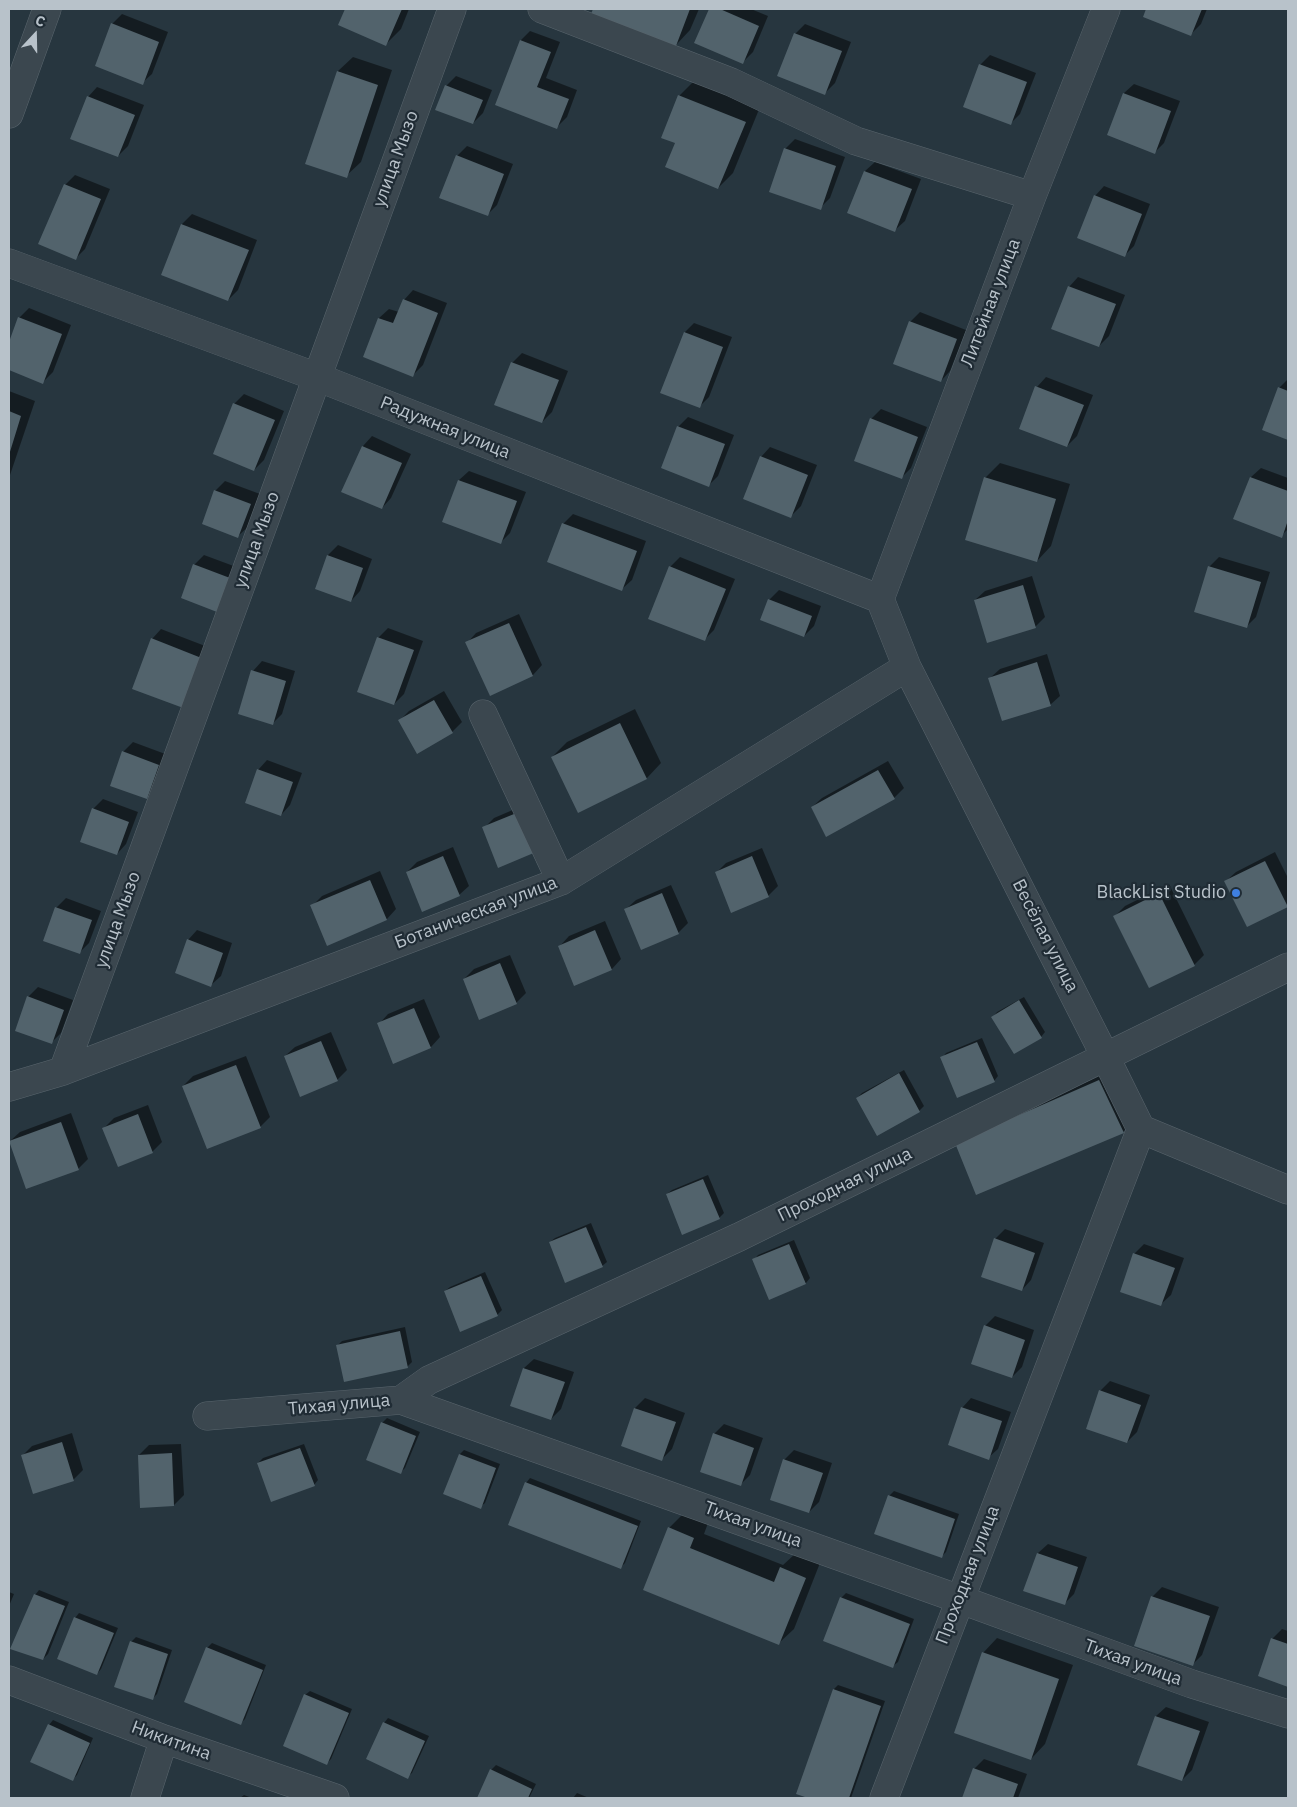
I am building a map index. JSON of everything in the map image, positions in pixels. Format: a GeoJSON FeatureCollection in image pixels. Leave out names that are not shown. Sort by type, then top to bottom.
{"type":"FeatureCollection","features":[{"type":"Feature","properties":{"kind":"street"},"geometry":{"type":"LineString","coordinates":[[9,114],[47,9]]}},
{"type":"Feature","properties":{"kind":"street","name":"улица Мызо"},"geometry":{"type":"LineString","coordinates":[[63,1071],[452,9]]}},
{"type":"Feature","properties":{"kind":"street"},"geometry":{"type":"LineString","coordinates":[[542,9],[731,82],[856,141],[1032,196]]}},
{"type":"Feature","properties":{"kind":"street","name":"Литейная улица"},"geometry":{"type":"LineString","coordinates":[[880,599],[1032,196],[1106,9]]}},
{"type":"Feature","properties":{"kind":"street","name":"Радужная улица"},"geometry":{"type":"LineString","coordinates":[[9,263],[317,377],[880,599]]}},
{"type":"Feature","properties":{"kind":"street","name":"Весёлая улица"},"geometry":{"type":"LineString","coordinates":[[880,599],[908,667],[1141,1129]]}},
{"type":"Feature","properties":{"kind":"street","name":"Ботаническая улица"},"geometry":{"type":"LineString","coordinates":[[9,1087],[63,1071],[561,881],[908,667]]}},
{"type":"Feature","properties":{"kind":"street"},"geometry":{"type":"LineString","coordinates":[[483,714],[561,881]]}},
{"type":"Feature","properties":{"kind":"street","name":"Проходная улица"},"geometry":{"type":"LineString","coordinates":[[401,1400],[429,1380],[739,1237],[1288,967]]}},
{"type":"Feature","properties":{"kind":"street"},"geometry":{"type":"LineString","coordinates":[[1141,1129],[1288,1190]]}},
{"type":"Feature","properties":{"kind":"street","name":"Проходная улица"},"geometry":{"type":"LineString","coordinates":[[884,1798],[959,1598],[1141,1129]]}},
{"type":"Feature","properties":{"kind":"street","name":"Тихая улица"},"geometry":{"type":"LineString","coordinates":[[207,1416],[401,1400],[959,1598],[1192,1684],[1288,1714]]}},
{"type":"Feature","properties":{"kind":"street","name":"Никитина"},"geometry":{"type":"LineString","coordinates":[[9,1680],[164,1739],[335,1798]]}},
{"type":"Feature","properties":{"kind":"street"},"geometry":{"type":"LineString","coordinates":[[145,1798],[164,1739]]}},
{"type":"Feature","properties":{"kind":"building"},"geometry":{"type":"Polygon","coordinates":[[[345,9],[402,9],[386,46],[338,25],[345,9]]]}},
{"type":"Feature","properties":{"kind":"building"},"geometry":{"type":"Polygon","coordinates":[[[593,9],[690,9],[676,46],[591,14],[593,9]]]}},
{"type":"Feature","properties":{"kind":"building"},"geometry":{"type":"Polygon","coordinates":[[[709,9],[720,9],[759,26],[743,64],[694,43],[709,9]]]}},
{"type":"Feature","properties":{"kind":"building"},"geometry":{"type":"Polygon","coordinates":[[[1146,9],[1202,9],[1191,36],[1143,17],[1146,9]]]}},
{"type":"Feature","properties":{"kind":"building"},"geometry":{"type":"Polygon","coordinates":[[[111,23],[159,42],[143,85],[95,66],[111,23]]]}},
{"type":"Feature","properties":{"kind":"building"},"geometry":{"type":"Polygon","coordinates":[[[794,33],[842,51],[825,95],[777,76],[794,33]]]}},
{"type":"Feature","properties":{"kind":"building"},"geometry":{"type":"Polygon","coordinates":[[[520,40],[551,52],[537,87],[569,99],[557,129],[495,105],[520,40]]]}},
{"type":"Feature","properties":{"kind":"building"},"geometry":{"type":"Polygon","coordinates":[[[979,64],[1027,82],[1011,125],[963,107],[979,64]]]}},
{"type":"Feature","properties":{"kind":"building"},"geometry":{"type":"Polygon","coordinates":[[[337,71],[378,85],[347,178],[305,164],[337,71]]]}},
{"type":"Feature","properties":{"kind":"building"},"geometry":{"type":"Polygon","coordinates":[[[445,85],[483,100],[473,124],[435,110],[445,85]]]}},
{"type":"Feature","properties":{"kind":"building"},"geometry":{"type":"Polygon","coordinates":[[[1123,93],[1171,111],[1155,154],[1107,135],[1123,93]]]}},
{"type":"Feature","properties":{"kind":"building"},"geometry":{"type":"Polygon","coordinates":[[[678,95],[746,122],[718,189],[665,167],[675,143],[661,138],[678,95]]]}},
{"type":"Feature","properties":{"kind":"building"},"geometry":{"type":"Polygon","coordinates":[[[87,96],[135,115],[118,157],[70,139],[87,96]]]}},
{"type":"Feature","properties":{"kind":"building"},"geometry":{"type":"Polygon","coordinates":[[[784,148],[836,166],[821,210],[769,192],[784,148]]]}},
{"type":"Feature","properties":{"kind":"building"},"geometry":{"type":"Polygon","coordinates":[[[456,155],[504,174],[488,216],[439,198],[456,155]]]}},
{"type":"Feature","properties":{"kind":"building"},"geometry":{"type":"Polygon","coordinates":[[[864,171],[912,189],[895,232],[847,213],[864,171]]]}},
{"type":"Feature","properties":{"kind":"building"},"geometry":{"type":"Polygon","coordinates":[[[64,184],[101,199],[76,260],[38,244],[64,184]]]}},
{"type":"Feature","properties":{"kind":"building"},"geometry":{"type":"Polygon","coordinates":[[[1094,195],[1142,214],[1125,257],[1077,238],[1094,195]]]}},
{"type":"Feature","properties":{"kind":"building"},"geometry":{"type":"Polygon","coordinates":[[[181,224],[249,250],[228,301],[161,275],[181,224]]]}},
{"type":"Feature","properties":{"kind":"building"},"geometry":{"type":"Polygon","coordinates":[[[1068,286],[1116,304],[1099,347],[1051,329],[1068,286]]]}},
{"type":"Feature","properties":{"kind":"building"},"geometry":{"type":"Polygon","coordinates":[[[403,299],[438,313],[413,377],[363,357],[378,318],[393,323],[403,299]]]}},
{"type":"Feature","properties":{"kind":"building"},"geometry":{"type":"Polygon","coordinates":[[[18,317],[62,334],[43,384],[9,370],[9,342],[18,317]]]}},
{"type":"Feature","properties":{"kind":"building"},"geometry":{"type":"Polygon","coordinates":[[[909,321],[957,339],[941,382],[893,364],[909,321]]]}},
{"type":"Feature","properties":{"kind":"building"},"geometry":{"type":"Polygon","coordinates":[[[684,332],[723,347],[700,408],[660,393],[684,332]]]}},
{"type":"Feature","properties":{"kind":"building"},"geometry":{"type":"Polygon","coordinates":[[[511,362],[559,380],[542,423],[494,405],[511,362]]]}},
{"type":"Feature","properties":{"kind":"building"},"geometry":{"type":"Polygon","coordinates":[[[1035,386],[1084,405],[1067,447],[1019,429],[1035,386]]]}},
{"type":"Feature","properties":{"kind":"building"},"geometry":{"type":"Polygon","coordinates":[[[1278,387],[1288,391],[1288,440],[1262,430],[1278,387]]]}},
{"type":"Feature","properties":{"kind":"building"},"geometry":{"type":"Polygon","coordinates":[[[233,403],[275,420],[254,471],[213,454],[233,403]]]}},
{"type":"Feature","properties":{"kind":"building"},"geometry":{"type":"Polygon","coordinates":[[[9,411],[21,416],[9,455],[9,411]]]}},
{"type":"Feature","properties":{"kind":"building"},"geometry":{"type":"Polygon","coordinates":[[[870,418],[918,437],[902,479],[854,461],[870,418]]]}},
{"type":"Feature","properties":{"kind":"building"},"geometry":{"type":"Polygon","coordinates":[[[677,426],[725,444],[709,487],[661,468],[677,426]]]}},
{"type":"Feature","properties":{"kind":"building"},"geometry":{"type":"Polygon","coordinates":[[[362,446],[402,463],[382,509],[341,492],[362,446]]]}},
{"type":"Feature","properties":{"kind":"building"},"geometry":{"type":"Polygon","coordinates":[[[760,456],[808,475],[791,518],[743,499],[760,456]]]}},
{"type":"Feature","properties":{"kind":"building"},"geometry":{"type":"Polygon","coordinates":[[[984,477],[1056,499],[1037,562],[965,540],[984,477]]]}},
{"type":"Feature","properties":{"kind":"building"},"geometry":{"type":"Polygon","coordinates":[[[1250,477],[1288,491],[1288,520],[1282,538],[1233,519],[1250,477]]]}},
{"type":"Feature","properties":{"kind":"building"},"geometry":{"type":"Polygon","coordinates":[[[458,480],[517,501],[501,544],[442,522],[458,480]]]}},
{"type":"Feature","properties":{"kind":"building"},"geometry":{"type":"Polygon","coordinates":[[[214,490],[251,504],[238,538],[202,524],[214,490]]]}},
{"type":"Feature","properties":{"kind":"building"},"geometry":{"type":"Polygon","coordinates":[[[562,523],[637,551],[622,591],[547,562],[562,523]]]}},
{"type":"Feature","properties":{"kind":"building"},"geometry":{"type":"Polygon","coordinates":[[[327,555],[363,568],[351,602],[315,589],[327,555]]]}},
{"type":"Feature","properties":{"kind":"building"},"geometry":{"type":"Polygon","coordinates":[[[193,564],[230,578],[217,612],[181,598],[193,564]]]}},
{"type":"Feature","properties":{"kind":"building"},"geometry":{"type":"Polygon","coordinates":[[[669,566],[726,589],[705,641],[648,619],[669,566]]]}},
{"type":"Feature","properties":{"kind":"building"},"geometry":{"type":"Polygon","coordinates":[[[1208,566],[1261,582],[1247,628],[1194,612],[1208,566]]]}},
{"type":"Feature","properties":{"kind":"building"},"geometry":{"type":"Polygon","coordinates":[[[1023,585],[1036,628],[987,643],[974,600],[1023,585]]]}},
{"type":"Feature","properties":{"kind":"building"},"geometry":{"type":"Polygon","coordinates":[[[768,599],[812,616],[804,637],[760,620],[768,599]]]}},
{"type":"Feature","properties":{"kind":"building"},"geometry":{"type":"Polygon","coordinates":[[[509,623],[533,676],[490,696],[465,642],[509,623]]]}},
{"type":"Feature","properties":{"kind":"building"},"geometry":{"type":"Polygon","coordinates":[[[377,637],[414,650],[394,705],[357,692],[377,637]]]}},
{"type":"Feature","properties":{"kind":"building"},"geometry":{"type":"Polygon","coordinates":[[[151,638],[204,659],[186,709],[132,689],[151,638]]]}},
{"type":"Feature","properties":{"kind":"building"},"geometry":{"type":"Polygon","coordinates":[[[1037,662],[1051,706],[1002,721],[988,678],[1037,662]]]}},
{"type":"Feature","properties":{"kind":"building"},"geometry":{"type":"Polygon","coordinates":[[[251,670],[286,681],[273,725],[238,714],[251,670]]]}},
{"type":"Feature","properties":{"kind":"building"},"geometry":{"type":"Polygon","coordinates":[[[434,700],[453,733],[417,754],[398,720],[434,700]]]}},
{"type":"Feature","properties":{"kind":"building"},"geometry":{"type":"Polygon","coordinates":[[[620,723],[647,779],[578,813],[551,757],[620,723]]]}},
{"type":"Feature","properties":{"kind":"building"},"geometry":{"type":"Polygon","coordinates":[[[122,751],[159,765],[147,799],[110,786],[122,751]]]}},
{"type":"Feature","properties":{"kind":"building"},"geometry":{"type":"Polygon","coordinates":[[[257,769],[293,782],[281,816],[245,803],[257,769]]]}},
{"type":"Feature","properties":{"kind":"building"},"geometry":{"type":"Polygon","coordinates":[[[878,770],[895,799],[826,837],[811,807],[878,770]]]}},
{"type":"Feature","properties":{"kind":"building"},"geometry":{"type":"Polygon","coordinates":[[[92,808],[129,822],[117,855],[80,842],[92,808]]]}},
{"type":"Feature","properties":{"kind":"building"},"geometry":{"type":"Polygon","coordinates":[[[519,812],[536,852],[498,868],[482,827],[519,812]]]}},
{"type":"Feature","properties":{"kind":"building"},"geometry":{"type":"Polygon","coordinates":[[[443,856],[460,896],[422,912],[406,872],[443,856]]]}},
{"type":"Feature","properties":{"kind":"building"},"geometry":{"type":"Polygon","coordinates":[[[752,856],[769,897],[731,913],[715,872],[752,856]]]}},
{"type":"Feature","properties":{"kind":"building"},"geometry":{"type":"Polygon","coordinates":[[[1265,861],[1288,907],[1247,927],[1224,881],[1265,861]]]}},
{"type":"Feature","properties":{"kind":"building"},"geometry":{"type":"Polygon","coordinates":[[[370,880],[387,920],[327,946],[310,905],[370,880]]]}},
{"type":"Feature","properties":{"kind":"building"},"geometry":{"type":"Polygon","coordinates":[[[662,893],[679,934],[641,950],[624,909],[662,893]]]}},
{"type":"Feature","properties":{"kind":"building"},"geometry":{"type":"Polygon","coordinates":[[[1159,893],[1195,966],[1149,988],[1113,916],[1159,893]]]}},
{"type":"Feature","properties":{"kind":"building"},"geometry":{"type":"Polygon","coordinates":[[[55,907],[92,920],[80,954],[43,941],[55,907]]]}},
{"type":"Feature","properties":{"kind":"building"},"geometry":{"type":"Polygon","coordinates":[[[595,930],[612,970],[574,986],[558,946],[595,930]]]}},
{"type":"Feature","properties":{"kind":"building"},"geometry":{"type":"Polygon","coordinates":[[[187,939],[223,953],[211,987],[175,973],[187,939]]]}},
{"type":"Feature","properties":{"kind":"building"},"geometry":{"type":"Polygon","coordinates":[[[500,963],[517,1004],[479,1020],[463,979],[500,963]]]}},
{"type":"Feature","properties":{"kind":"building"},"geometry":{"type":"Polygon","coordinates":[[[27,996],[64,1010],[52,1044],[15,1031],[27,996]]]}},
{"type":"Feature","properties":{"kind":"building"},"geometry":{"type":"Polygon","coordinates":[[[1019,1000],[1042,1038],[1014,1054],[991,1017],[1019,1000]]]}},
{"type":"Feature","properties":{"kind":"building"},"geometry":{"type":"Polygon","coordinates":[[[414,1008],[431,1048],[393,1064],[377,1023],[414,1008]]]}},
{"type":"Feature","properties":{"kind":"building"},"geometry":{"type":"Polygon","coordinates":[[[321,1041],[338,1081],[300,1097],[284,1056],[321,1041]]]}},
{"type":"Feature","properties":{"kind":"building"},"geometry":{"type":"Polygon","coordinates":[[[977,1042],[995,1082],[957,1098],[940,1057],[977,1042]]]}},
{"type":"Feature","properties":{"kind":"building"},"geometry":{"type":"Polygon","coordinates":[[[236,1065],[261,1128],[207,1149],[182,1086],[236,1065]]]}},
{"type":"Feature","properties":{"kind":"building"},"geometry":{"type":"Polygon","coordinates":[[[899,1073],[920,1112],[877,1136],[856,1098],[899,1073]]]}},
{"type":"Feature","properties":{"kind":"building"},"geometry":{"type":"Polygon","coordinates":[[[1099,1080],[1124,1133],[976,1195],[955,1143],[1099,1080]]]}},
{"type":"Feature","properties":{"kind":"building"},"geometry":{"type":"Polygon","coordinates":[[[138,1114],[153,1153],[118,1167],[102,1128],[138,1114]]]}},
{"type":"Feature","properties":{"kind":"building"},"geometry":{"type":"Polygon","coordinates":[[[61,1122],[79,1170],[26,1189],[9,1141],[61,1122]]]}},
{"type":"Feature","properties":{"kind":"building"},"geometry":{"type":"Polygon","coordinates":[[[703,1179],[720,1219],[682,1235],[666,1194],[703,1179]]]}},
{"type":"Feature","properties":{"kind":"building"},"geometry":{"type":"Polygon","coordinates":[[[586,1227],[603,1267],[565,1283],[549,1242],[586,1227]]]}},
{"type":"Feature","properties":{"kind":"building"},"geometry":{"type":"Polygon","coordinates":[[[994,1238],[1035,1253],[1022,1291],[981,1277],[994,1238]]]}},
{"type":"Feature","properties":{"kind":"building"},"geometry":{"type":"Polygon","coordinates":[[[789,1244],[806,1284],[769,1300],[752,1259],[789,1244]]]}},
{"type":"Feature","properties":{"kind":"building"},"geometry":{"type":"Polygon","coordinates":[[[1133,1253],[1175,1268],[1161,1306],[1120,1292],[1133,1253]]]}},
{"type":"Feature","properties":{"kind":"building"},"geometry":{"type":"Polygon","coordinates":[[[481,1276],[498,1316],[460,1332],[444,1291],[481,1276]]]}},
{"type":"Feature","properties":{"kind":"building"},"geometry":{"type":"Polygon","coordinates":[[[984,1325],[1025,1340],[1012,1378],[971,1364],[984,1325]]]}},
{"type":"Feature","properties":{"kind":"building"},"geometry":{"type":"Polygon","coordinates":[[[400,1331],[408,1368],[344,1382],[336,1345],[400,1331]]]}},
{"type":"Feature","properties":{"kind":"building"},"geometry":{"type":"Polygon","coordinates":[[[523,1368],[565,1382],[551,1420],[510,1406],[523,1368]]]}},
{"type":"Feature","properties":{"kind":"building"},"geometry":{"type":"Polygon","coordinates":[[[1099,1390],[1141,1405],[1127,1443],[1086,1429],[1099,1390]]]}},
{"type":"Feature","properties":{"kind":"building"},"geometry":{"type":"Polygon","coordinates":[[[961,1407],[1002,1421],[989,1460],[948,1445],[961,1407]]]}},
{"type":"Feature","properties":{"kind":"building"},"geometry":{"type":"Polygon","coordinates":[[[634,1408],[676,1422],[662,1461],[621,1446],[634,1408]]]}},
{"type":"Feature","properties":{"kind":"building"},"geometry":{"type":"Polygon","coordinates":[[[381,1422],[416,1436],[401,1474],[366,1460],[381,1422]]]}},
{"type":"Feature","properties":{"kind":"building"},"geometry":{"type":"Polygon","coordinates":[[[713,1433],[754,1448],[741,1486],[700,1472],[713,1433]]]}},
{"type":"Feature","properties":{"kind":"building"},"geometry":{"type":"Polygon","coordinates":[[[62,1442],[74,1481],[33,1494],[21,1455],[62,1442]]]}},
{"type":"Feature","properties":{"kind":"building"},"geometry":{"type":"Polygon","coordinates":[[[300,1448],[315,1486],[271,1502],[257,1463],[300,1448]]]}},
{"type":"Feature","properties":{"kind":"building"},"geometry":{"type":"Polygon","coordinates":[[[172,1453],[174,1506],[140,1508],[138,1455],[172,1453]]]}},
{"type":"Feature","properties":{"kind":"building"},"geometry":{"type":"Polygon","coordinates":[[[459,1454],[496,1468],[481,1509],[443,1494],[459,1454]]]}},
{"type":"Feature","properties":{"kind":"building"},"geometry":{"type":"Polygon","coordinates":[[[783,1459],[823,1473],[809,1513],[770,1500],[783,1459]]]}},
{"type":"Feature","properties":{"kind":"building"},"geometry":{"type":"Polygon","coordinates":[[[525,1482],[638,1526],[621,1569],[508,1525],[525,1482]]]}},
{"type":"Feature","properties":{"kind":"building"},"geometry":{"type":"Polygon","coordinates":[[[888,1495],[955,1519],[942,1558],[874,1534],[888,1495]]]}},
{"type":"Feature","properties":{"kind":"building"},"geometry":{"type":"Polygon","coordinates":[[[668,1527],[694,1538],[690,1548],[774,1582],[780,1567],[806,1578],[779,1645],[643,1590],[668,1527]]]}},
{"type":"Feature","properties":{"kind":"building"},"geometry":{"type":"Polygon","coordinates":[[[1037,1553],[1078,1567],[1065,1605],[1023,1591],[1037,1553]]]}},
{"type":"Feature","properties":{"kind":"building"},"geometry":{"type":"Polygon","coordinates":[[[34,1594],[65,1606],[43,1660],[10,1649],[34,1594]]]}},
{"type":"Feature","properties":{"kind":"building"},"geometry":{"type":"Polygon","coordinates":[[[1151,1596],[1210,1616],[1193,1666],[1134,1646],[1151,1596]]]}},
{"type":"Feature","properties":{"kind":"building"},"geometry":{"type":"Polygon","coordinates":[[[840,1597],[910,1624],[893,1668],[823,1641],[840,1597]]]}},
{"type":"Feature","properties":{"kind":"building"},"geometry":{"type":"Polygon","coordinates":[[[74,1617],[114,1633],[97,1675],[57,1659],[74,1617]]]}},
{"type":"Feature","properties":{"kind":"building"},"geometry":{"type":"Polygon","coordinates":[[[1271,1638],[1288,1644],[1288,1687],[1258,1676],[1271,1638]]]}},
{"type":"Feature","properties":{"kind":"building"},"geometry":{"type":"Polygon","coordinates":[[[130,1641],[168,1654],[153,1700],[114,1687],[130,1641]]]}},
{"type":"Feature","properties":{"kind":"building"},"geometry":{"type":"Polygon","coordinates":[[[206,1647],[263,1670],[241,1725],[184,1702],[206,1647]]]}},
{"type":"Feature","properties":{"kind":"building"},"geometry":{"type":"Polygon","coordinates":[[[982,1652],[1059,1679],[1031,1760],[954,1733],[982,1652]]]}},
{"type":"Feature","properties":{"kind":"building"},"geometry":{"type":"Polygon","coordinates":[[[833,1689],[881,1706],[849,1798],[808,1798],[796,1794],[833,1689]]]}},
{"type":"Feature","properties":{"kind":"building"},"geometry":{"type":"Polygon","coordinates":[[[304,1694],[349,1713],[327,1765],[283,1746],[304,1694]]]}},
{"type":"Feature","properties":{"kind":"building"},"geometry":{"type":"Polygon","coordinates":[[[1155,1716],[1200,1731],[1182,1781],[1137,1765],[1155,1716]]]}},
{"type":"Feature","properties":{"kind":"building"},"geometry":{"type":"Polygon","coordinates":[[[383,1722],[425,1741],[408,1779],[366,1759],[383,1722]]]}},
{"type":"Feature","properties":{"kind":"building"},"geometry":{"type":"Polygon","coordinates":[[[48,1724],[90,1743],[73,1781],[30,1762],[48,1724]]]}},
{"type":"Feature","properties":{"kind":"building"},"geometry":{"type":"Polygon","coordinates":[[[973,1768],[1018,1784],[1013,1798],[962,1798],[973,1768]]]}},
{"type":"Feature","properties":{"kind":"building"},"geometry":{"type":"Polygon","coordinates":[[[490,1769],[532,1789],[528,1798],[477,1798],[490,1769]]]}},
{"type":"Feature","properties":{"kind":"place","name":"BlackList Studio"},"geometry":{"type":"Point","coordinates":[1236,893]}}]}
